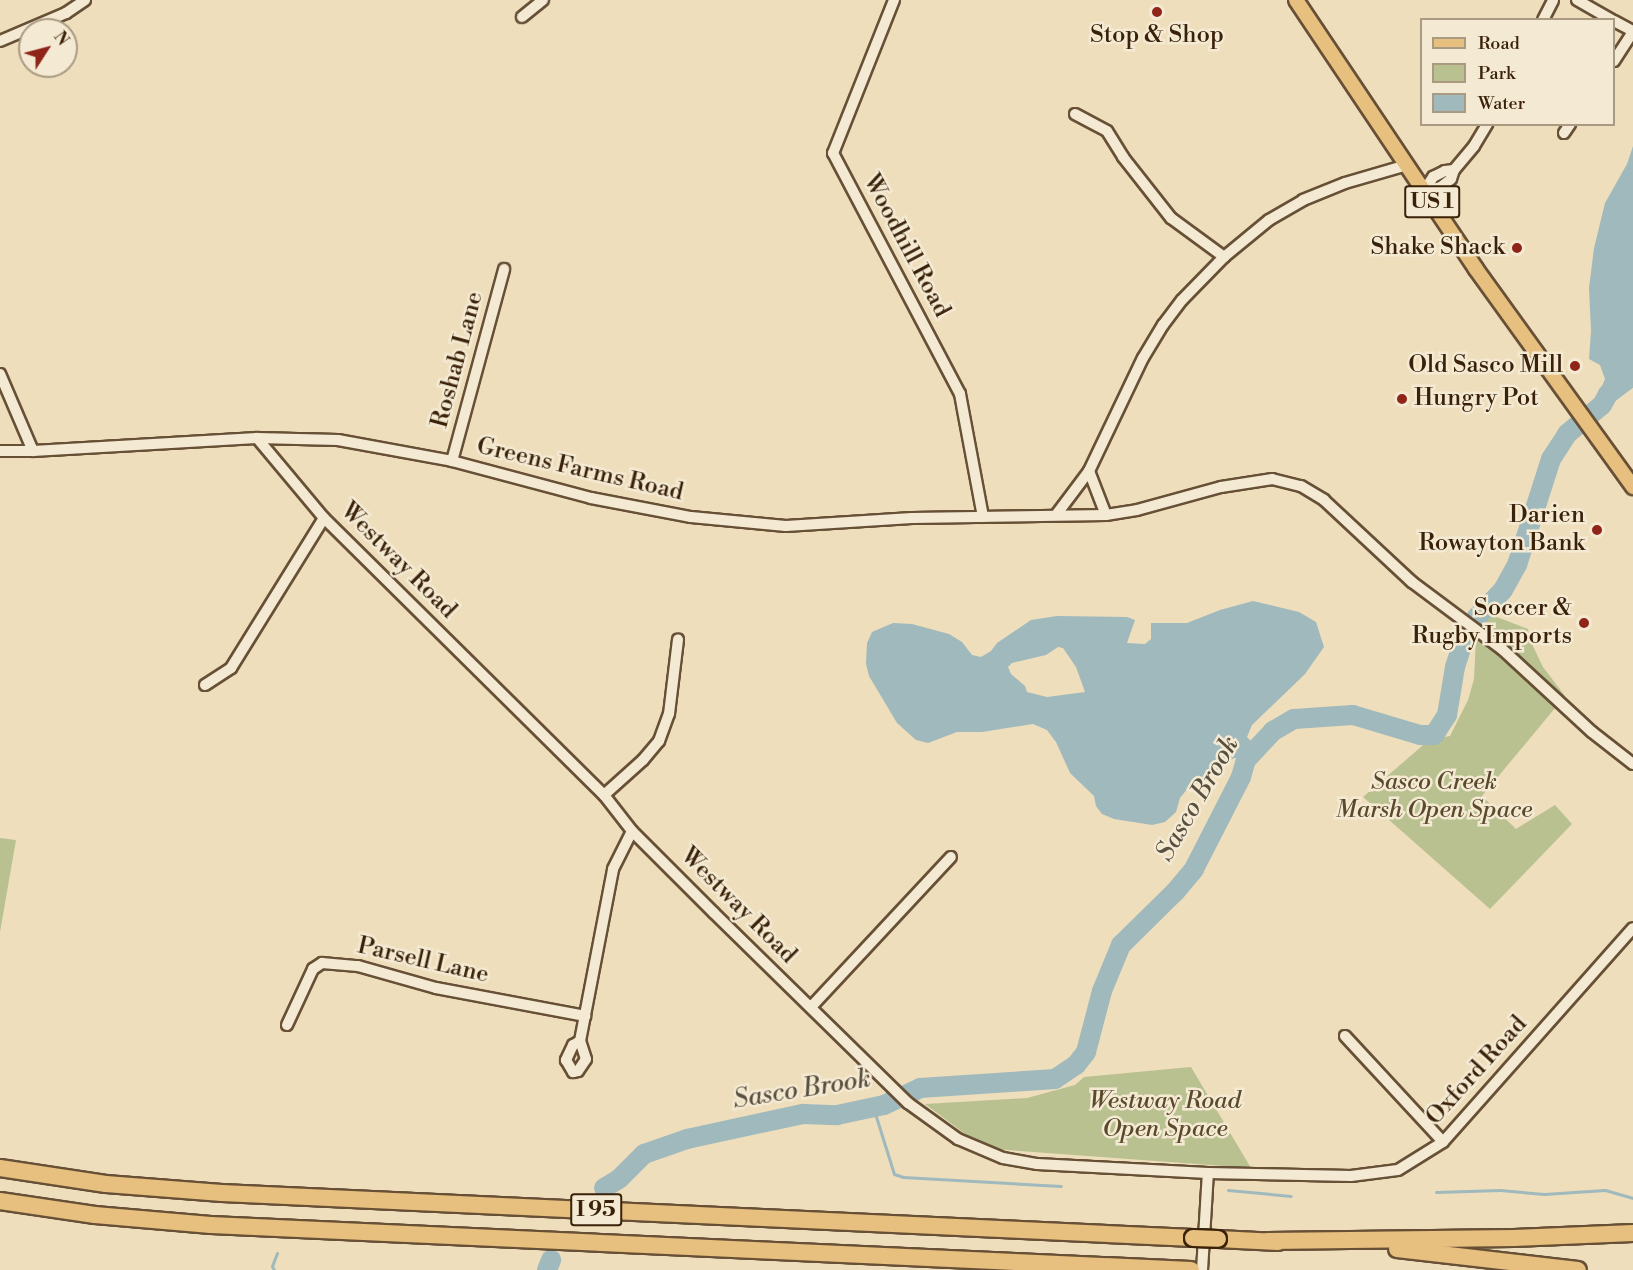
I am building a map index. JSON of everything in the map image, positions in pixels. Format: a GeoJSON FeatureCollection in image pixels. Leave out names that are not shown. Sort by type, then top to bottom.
{"type":"FeatureCollection","features":[{"type":"Feature","properties":{"kind":"highway","name":"I 95"},"geometry":{"type":"LineString","coordinates":[[0,1168],[106,1184],[232,1194],[1268,1241],[1423,1251],[1578,1270]]}},
{"type":"Feature","properties":{"kind":"highway","name":"I 95"},"geometry":{"type":"LineString","coordinates":[[0,1201],[95,1215],[211,1225],[1191,1270]]}},
{"type":"Feature","properties":{"kind":"highway"},"geometry":{"type":"LineString","coordinates":[[1268,1241],[1514,1238],[1633,1233]]}},
{"type":"Feature","properties":{"kind":"main road","name":"US 1"},"geometry":{"type":"LineString","coordinates":[[1296,0],[1424,191],[1633,487]]}},
{"type":"Feature","properties":{"kind":"street"},"geometry":{"type":"LineString","coordinates":[[0,41],[66,13],[85,0]]}},
{"type":"Feature","properties":{"kind":"street"},"geometry":{"type":"LineString","coordinates":[[522,17],[543,0]]}},
{"type":"Feature","properties":{"kind":"street","name":"Woodhill Road"},"geometry":{"type":"LineString","coordinates":[[894,0],[833,153],[960,394],[983,517]]}},
{"type":"Feature","properties":{"kind":"street"},"geometry":{"type":"LineString","coordinates":[[1544,18],[1553,0]]}},
{"type":"Feature","properties":{"kind":"street"},"geometry":{"type":"LineString","coordinates":[[1577,0],[1609,18]]}},
{"type":"Feature","properties":{"kind":"street"},"geometry":{"type":"LineString","coordinates":[[1615,21],[1633,32],[1615,59]]}},
{"type":"Feature","properties":{"kind":"street"},"geometry":{"type":"LineString","coordinates":[[1075,114],[1107,131],[1123,157],[1171,218],[1224,257]]}},
{"type":"Feature","properties":{"kind":"street"},"geometry":{"type":"LineString","coordinates":[[1424,191],[1433,177],[1445,171],[1454,170],[1485,126]]}},
{"type":"Feature","properties":{"kind":"street"},"geometry":{"type":"LineString","coordinates":[[1056,515],[1089,471],[1158,334],[1182,300],[1224,257],[1262,225],[1303,200],[1345,183],[1407,165]]}},
{"type":"Feature","properties":{"kind":"street","name":"Roshab Lane"},"geometry":{"type":"LineString","coordinates":[[452,461],[504,269]]}},
{"type":"Feature","properties":{"kind":"street"},"geometry":{"type":"LineString","coordinates":[[0,374],[33,452]]}},
{"type":"Feature","properties":{"kind":"street","name":"Greens Farms Road"},"geometry":{"type":"LineString","coordinates":[[0,451],[33,452],[257,438],[338,440],[452,461],[591,498],[691,516],[786,526],[890,519],[1106,515],[1137,510],[1221,487],[1272,479],[1301,486],[1324,500],[1412,582],[1502,649],[1592,732],[1633,764]]}},
{"type":"Feature","properties":{"kind":"street","name":"Westway Road"},"geometry":{"type":"LineString","coordinates":[[257,438],[324,518],[604,795],[632,831],[908,1103],[958,1139],[1003,1158],[1037,1164],[1208,1173]]}},
{"type":"Feature","properties":{"kind":"street"},"geometry":{"type":"LineString","coordinates":[[1089,471],[1106,515]]}},
{"type":"Feature","properties":{"kind":"street"},"geometry":{"type":"LineString","coordinates":[[205,685],[231,668],[324,518]]}},
{"type":"Feature","properties":{"kind":"street"},"geometry":{"type":"LineString","coordinates":[[604,795],[643,760],[658,741],[669,714],[678,640]]}},
{"type":"Feature","properties":{"kind":"street"},"geometry":{"type":"LineString","coordinates":[[580,1041],[613,869],[632,831]]}},
{"type":"Feature","properties":{"kind":"street"},"geometry":{"type":"LineString","coordinates":[[811,1007],[951,857]]}},
{"type":"Feature","properties":{"kind":"street","name":"Oxford Road"},"geometry":{"type":"LineString","coordinates":[[1208,1173],[1351,1176],[1398,1170],[1443,1142],[1633,928]]}},
{"type":"Feature","properties":{"kind":"street","name":"Parsell Lane"},"geometry":{"type":"LineString","coordinates":[[287,1025],[312,969],[322,963],[358,966],[436,988],[585,1016]]}},
{"type":"Feature","properties":{"kind":"street"},"geometry":{"type":"LineString","coordinates":[[1345,1036],[1443,1142]]}},
{"type":"Feature","properties":{"kind":"street"},"geometry":{"type":"LineString","coordinates":[[1202,1270],[1208,1173]]}},
{"type":"Feature","properties":{"kind":"green space","name":"Sasco Creek Marsh Open Space"},"geometry":{"type":"Polygon","coordinates":[[[1489,614],[1528,629],[1530,640],[1543,667],[1565,696],[1482,796],[1516,829],[1555,805],[1572,824],[1490,909],[1363,797],[1429,740],[1450,736],[1468,700],[1474,679],[1476,638],[1489,614]]]}},
{"type":"Feature","properties":{"kind":"green space"},"geometry":{"type":"Polygon","coordinates":[[[0,838],[16,840],[0,932],[0,838]]]}},
{"type":"Feature","properties":{"kind":"green space","name":"Westway Road Open Space"},"geometry":{"type":"Polygon","coordinates":[[[1191,1067],[1251,1168],[993,1149],[968,1136],[925,1104],[1027,1098],[1075,1085],[1084,1077],[1191,1067]]]}},
{"type":"Feature","properties":{"kind":"water"},"geometry":{"type":"Polygon","coordinates":[[[1633,146],[1633,385],[1614,394],[1608,394],[1602,386],[1605,379],[1600,365],[1589,359],[1591,331],[1589,288],[1594,248],[1605,203],[1627,164],[1633,146]]]}},
{"type":"Feature","properties":{"kind":"water"},"geometry":{"type":"Polygon","coordinates":[[[1253,601],[1299,612],[1316,622],[1324,647],[1305,674],[1252,725],[1247,737],[1252,742],[1240,758],[1234,758],[1188,788],[1180,798],[1176,812],[1165,822],[1152,825],[1114,819],[1102,814],[1096,806],[1094,796],[1070,773],[1056,742],[1047,730],[1033,724],[982,732],[957,732],[928,743],[916,740],[897,723],[869,676],[866,664],[867,643],[872,632],[893,623],[912,624],[949,634],[962,642],[972,655],[981,657],[1031,620],[1057,616],[1127,617],[1135,620],[1127,643],[1145,644],[1151,639],[1151,623],[1187,623],[1220,610],[1253,601]],[[1058,647],[1046,655],[1012,663],[1008,667],[1011,674],[1025,686],[1027,692],[1047,697],[1085,692],[1076,667],[1063,648],[1058,647]]]}},
{"type":"Feature","properties":{"kind":"waterway","name":"Sasco Brook"},"geometry":{"type":"LineString","coordinates":[[604,1188],[619,1179],[644,1154],[687,1139],[803,1114],[837,1115],[884,1105],[920,1088],[1055,1079],[1076,1065],[1086,1052],[1102,991],[1121,945],[1175,892],[1194,869],[1241,777],[1246,760],[1273,731],[1294,719],[1353,715],[1420,735],[1434,735],[1447,715],[1455,667],[1465,636],[1477,617],[1503,590],[1517,565],[1551,459],[1567,434],[1602,405],[1608,394],[1633,375]]}},
{"type":"Feature","properties":{"kind":"waterway"},"geometry":{"type":"LineString","coordinates":[[873,1107],[894,1174],[903,1177],[1061,1186]]}},
{"type":"Feature","properties":{"kind":"waterway"},"geometry":{"type":"LineString","coordinates":[[1228,1190],[1291,1196]]}},
{"type":"Feature","properties":{"kind":"waterway"},"geometry":{"type":"LineString","coordinates":[[1436,1192],[1500,1190],[1544,1194],[1605,1190],[1633,1198]]}},
{"type":"Feature","properties":{"kind":"waterway"},"geometry":{"type":"LineString","coordinates":[[274,1270],[272,1266],[277,1253]]}},
{"type":"Feature","properties":{"kind":"waterway","name":"Sasco Brook"},"geometry":{"type":"LineString","coordinates":[[547,1270],[551,1260]]}},
{"type":"Feature","properties":{"kind":"place","name":"Stop & Shop"},"geometry":{"type":"Point","coordinates":[1157,12]}},
{"type":"Feature","properties":{"kind":"place","name":"Shake Shack"},"geometry":{"type":"Point","coordinates":[1517,248]}},
{"type":"Feature","properties":{"kind":"place","name":"Old Sasco Mill"},"geometry":{"type":"Point","coordinates":[1575,366]}},
{"type":"Feature","properties":{"kind":"place","name":"Hungry Pot"},"geometry":{"type":"Point","coordinates":[1402,399]}},
{"type":"Feature","properties":{"kind":"place","name":"Darien Rowayton Bank"},"geometry":{"type":"Point","coordinates":[1597,530]}},
{"type":"Feature","properties":{"kind":"place","name":"Soccer & Rugby Imports"},"geometry":{"type":"Point","coordinates":[1584,623]}}]}
